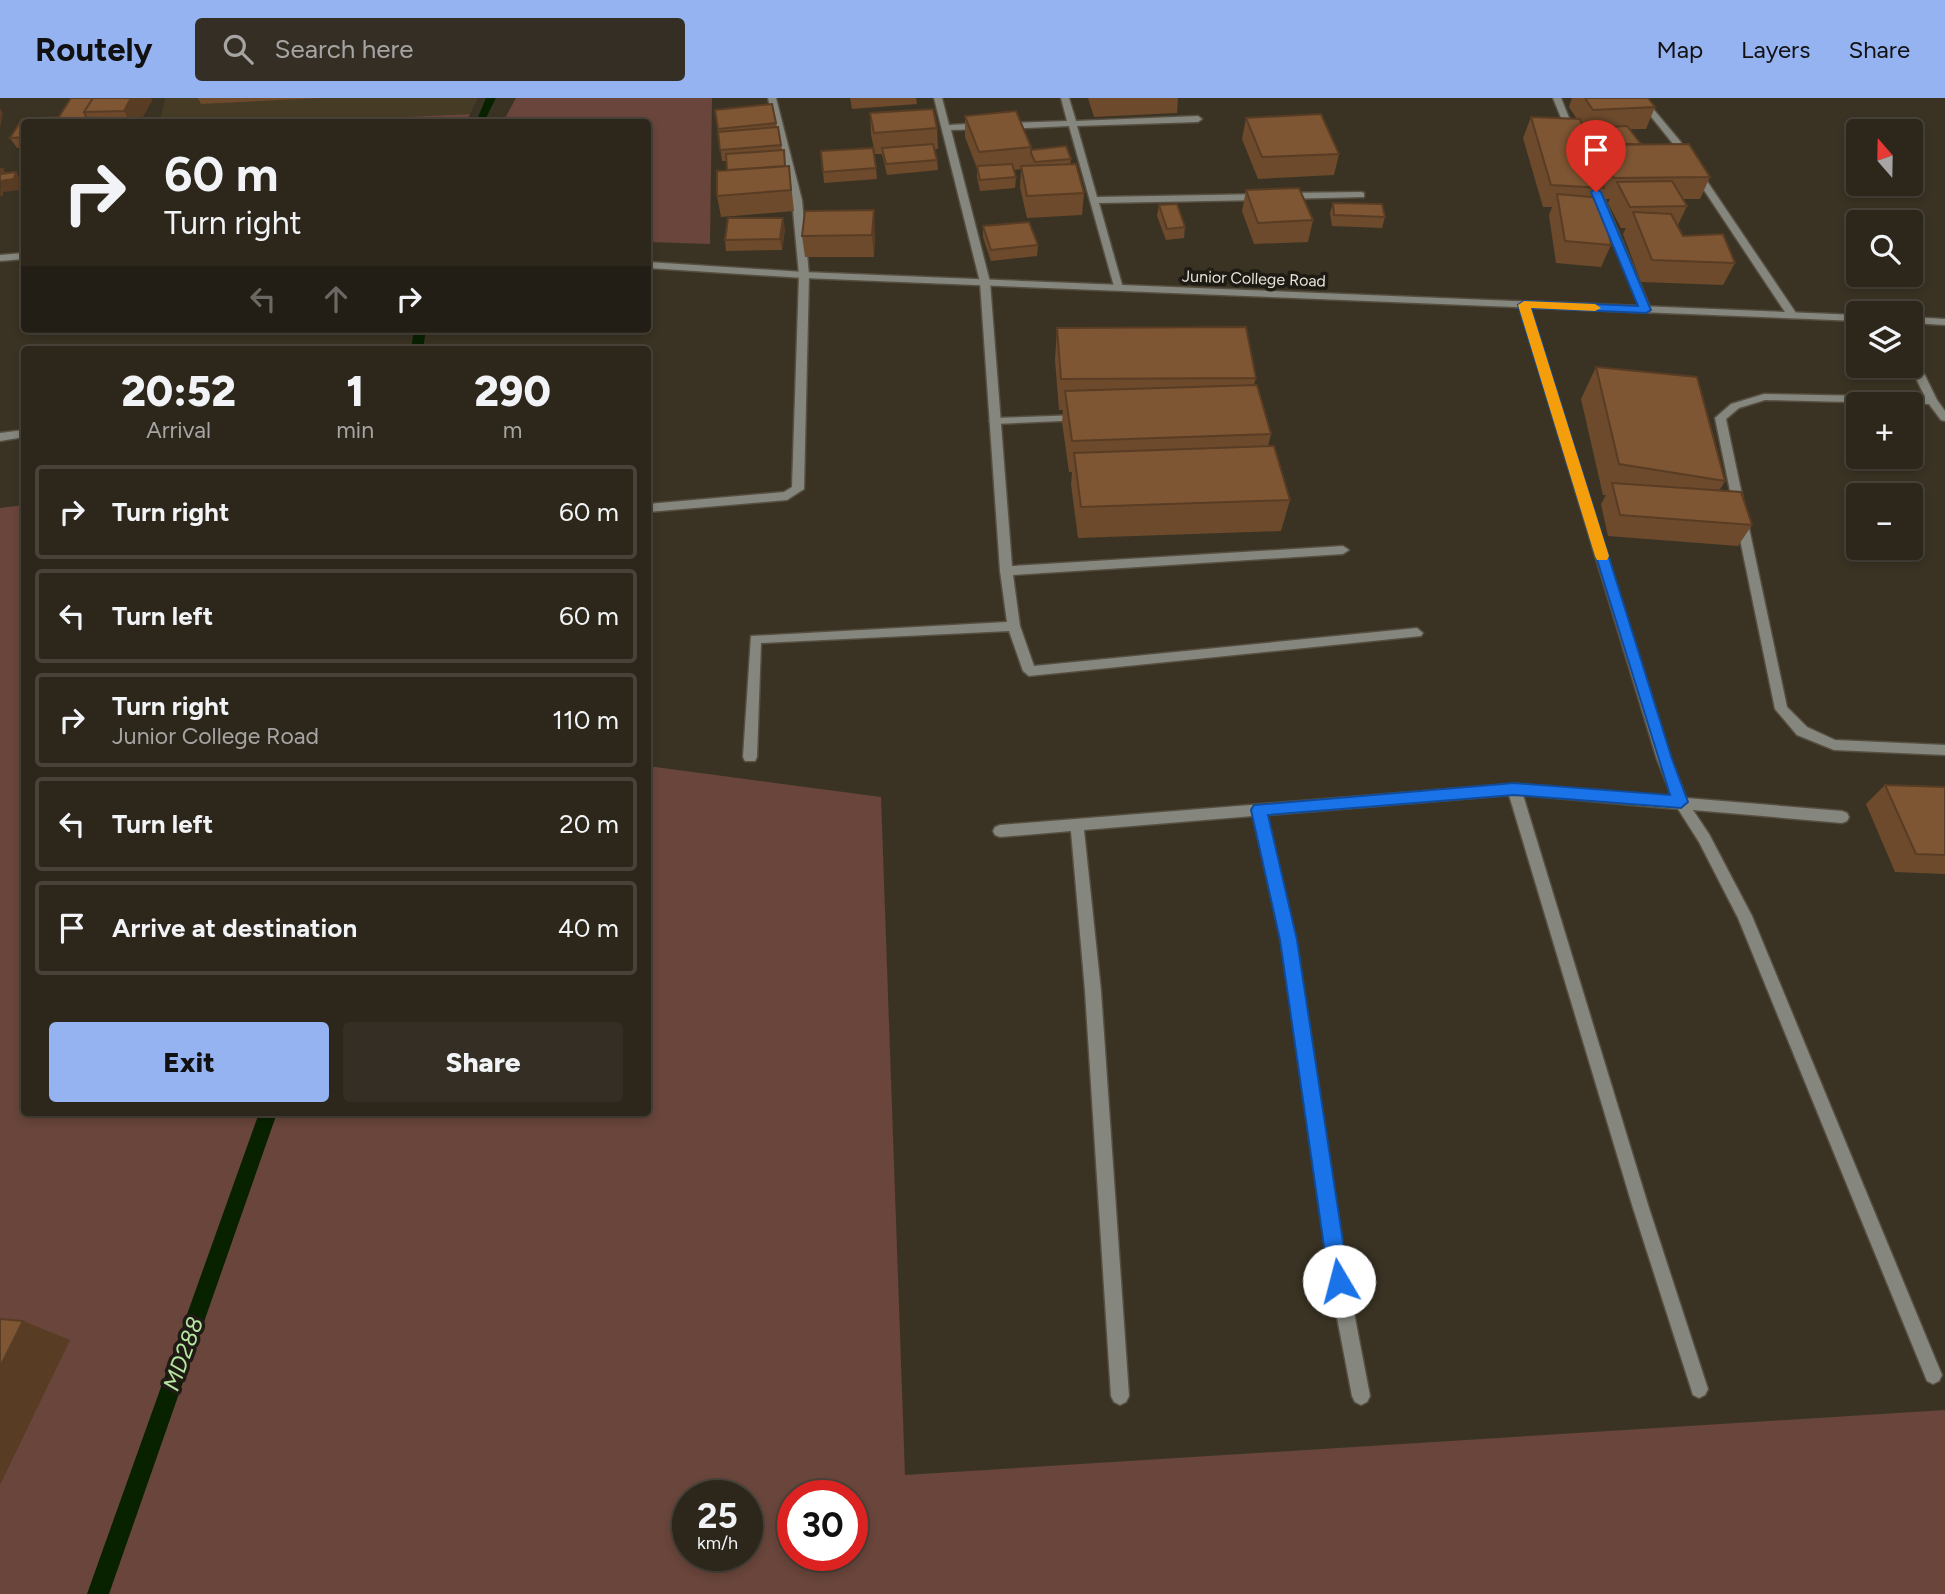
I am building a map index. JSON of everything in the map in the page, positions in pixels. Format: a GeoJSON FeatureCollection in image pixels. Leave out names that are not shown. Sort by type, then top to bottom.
{"type":"FeatureCollection","features":[{"type":"Feature","properties":{"kind":"street"},"geometry":{"type":"LineString","coordinates":[[651,508],[787,496],[798,489],[804,275],[797,200],[772,98]]}},
{"type":"Feature","properties":{"kind":"street"},"geometry":{"type":"LineString","coordinates":[[938,98],[985,282],[1006,572],[1014,626],[1029,671],[1417,633]]}},
{"type":"Feature","properties":{"kind":"street"},"geometry":{"type":"LineString","coordinates":[[1065,98],[1118,288]]}},
{"type":"Feature","properties":{"kind":"street"},"geometry":{"type":"LineString","coordinates":[[1557,98],[1578,148]]}},
{"type":"Feature","properties":{"kind":"street"},"geometry":{"type":"LineString","coordinates":[[1640,98],[1677,143],[1793,316]]}},
{"type":"Feature","properties":{"kind":"street"},"geometry":{"type":"LineString","coordinates":[[947,128],[1198,119]]}},
{"type":"Feature","properties":{"kind":"street"},"geometry":{"type":"LineString","coordinates":[[1593,185],[1646,310]]}},
{"type":"Feature","properties":{"kind":"street"},"geometry":{"type":"LineString","coordinates":[[1094,200],[1362,195]]}},
{"type":"Feature","properties":{"kind":"street"},"geometry":{"type":"LineString","coordinates":[[0,258],[21,256]]}},
{"type":"Feature","properties":{"kind":"street","name":"Junior College Road"},"geometry":{"type":"LineString","coordinates":[[651,265],[804,275],[1846,318]]}},
{"type":"Feature","properties":{"kind":"street"},"geometry":{"type":"LineString","coordinates":[[1524,305],[1664,759],[1681,802],[1704,838],[1745,916],[1933,1375]]}},
{"type":"Feature","properties":{"kind":"street"},"geometry":{"type":"LineString","coordinates":[[1923,321],[1945,322]]}},
{"type":"Feature","properties":{"kind":"street"},"geometry":{"type":"LineString","coordinates":[[1921,378],[1932,401],[1945,418]]}},
{"type":"Feature","properties":{"kind":"street"},"geometry":{"type":"LineString","coordinates":[[1932,401],[1764,397],[1735,405],[1720,418],[1781,709],[1802,731],[1834,745],[1945,750]]}},
{"type":"Feature","properties":{"kind":"street"},"geometry":{"type":"LineString","coordinates":[[994,421],[1095,417]]}},
{"type":"Feature","properties":{"kind":"street"},"geometry":{"type":"LineString","coordinates":[[0,438],[21,434]]}},
{"type":"Feature","properties":{"kind":"street"},"geometry":{"type":"LineString","coordinates":[[1006,572],[1343,550]]}},
{"type":"Feature","properties":{"kind":"street"},"geometry":{"type":"LineString","coordinates":[[750,757],[755,639],[1014,626]]}},
{"type":"Feature","properties":{"kind":"street"},"geometry":{"type":"LineString","coordinates":[[1514,789],[1699,1389]]}},
{"type":"Feature","properties":{"kind":"street"},"geometry":{"type":"LineString","coordinates":[[1000,831],[1514,789],[1842,817]]}},
{"type":"Feature","properties":{"kind":"street"},"geometry":{"type":"LineString","coordinates":[[1259,810],[1288,940],[1339,1281],[1362,1396]]}},
{"type":"Feature","properties":{"kind":"street"},"geometry":{"type":"LineString","coordinates":[[1077,824],[1093,991],[1120,1396]]}},
{"type":"Feature","properties":{"kind":"shaded area"},"geometry":{"type":"Polygon","coordinates":[[[165,98],[478,98],[470,114],[362,119],[161,119],[165,98]]]}},
{"type":"Feature","properties":{"kind":"shaded area"},"geometry":{"type":"Polygon","coordinates":[[[516,98],[712,98],[710,244],[651,242],[651,119],[505,119],[516,98]]]}},
{"type":"Feature","properties":{"kind":"shaded area"},"geometry":{"type":"Polygon","coordinates":[[[470,114],[468,119],[362,119],[470,114]]]}},
{"type":"Feature","properties":{"kind":"shaded area"},"geometry":{"type":"Polygon","coordinates":[[[21,505],[21,1116],[651,1116],[651,766],[881,797],[905,1475],[1945,1410],[1945,1594],[0,1594],[0,508],[21,505]]]}},
{"type":"Feature","properties":{"kind":"building"},"geometry":{"type":"Polygon","coordinates":[[[71,98],[93,98],[84,112],[84,119],[58,119],[71,98]]]}},
{"type":"Feature","properties":{"kind":"building"},"geometry":{"type":"Polygon","coordinates":[[[93,98],[131,98],[124,111],[84,112],[93,98]]]}},
{"type":"Feature","properties":{"kind":"building"},"geometry":{"type":"Polygon","coordinates":[[[1585,98],[1648,98],[1655,107],[1593,110],[1585,98]]]}},
{"type":"Feature","properties":{"kind":"building"},"geometry":{"type":"Polygon","coordinates":[[[772,104],[776,123],[718,129],[715,110],[772,104]]]}},
{"type":"Feature","properties":{"kind":"building"},"geometry":{"type":"Polygon","coordinates":[[[933,109],[937,128],[874,133],[870,113],[933,109]]]}},
{"type":"Feature","properties":{"kind":"building"},"geometry":{"type":"Polygon","coordinates":[[[1016,111],[1031,147],[979,152],[965,116],[1016,111]]]}},
{"type":"Feature","properties":{"kind":"building"},"geometry":{"type":"Polygon","coordinates":[[[1321,114],[1339,154],[1262,157],[1246,118],[1321,114]]]}},
{"type":"Feature","properties":{"kind":"building"},"geometry":{"type":"Polygon","coordinates":[[[57,117],[56,119],[22,119],[57,117]]]}},
{"type":"Feature","properties":{"kind":"building"},"geometry":{"type":"Polygon","coordinates":[[[1531,117],[1580,119],[1604,188],[1551,185],[1531,117]]]}},
{"type":"Feature","properties":{"kind":"building"},"geometry":{"type":"Polygon","coordinates":[[[21,121],[21,137],[10,138],[21,121]]]}},
{"type":"Feature","properties":{"kind":"building"},"geometry":{"type":"Polygon","coordinates":[[[1627,126],[1641,144],[1596,145],[1594,148],[1583,128],[1627,126]]]}},
{"type":"Feature","properties":{"kind":"building"},"geometry":{"type":"Polygon","coordinates":[[[778,127],[781,145],[720,150],[718,132],[778,127]]]}},
{"type":"Feature","properties":{"kind":"building"},"geometry":{"type":"Polygon","coordinates":[[[933,144],[937,160],[886,164],[882,148],[933,144]]]}},
{"type":"Feature","properties":{"kind":"building"},"geometry":{"type":"Polygon","coordinates":[[[1689,144],[1710,177],[1614,178],[1596,145],[1689,144]]]}},
{"type":"Feature","properties":{"kind":"building"},"geometry":{"type":"Polygon","coordinates":[[[1066,146],[1071,159],[1035,162],[1031,153],[1031,150],[1066,146]]]}},
{"type":"Feature","properties":{"kind":"building"},"geometry":{"type":"Polygon","coordinates":[[[873,148],[876,168],[823,172],[821,151],[873,148]]]}},
{"type":"Feature","properties":{"kind":"building"},"geometry":{"type":"Polygon","coordinates":[[[784,150],[785,166],[727,170],[726,154],[784,150]]]}},
{"type":"Feature","properties":{"kind":"building"},"geometry":{"type":"Polygon","coordinates":[[[1012,164],[1016,177],[980,180],[977,166],[1012,164]]]}},
{"type":"Feature","properties":{"kind":"building"},"geometry":{"type":"Polygon","coordinates":[[[1076,164],[1084,193],[1027,196],[1021,166],[1076,164]]]}},
{"type":"Feature","properties":{"kind":"building"},"geometry":{"type":"Polygon","coordinates":[[[789,166],[791,190],[717,196],[717,171],[789,166]]]}},
{"type":"Feature","properties":{"kind":"building"},"geometry":{"type":"Polygon","coordinates":[[[0,169],[3,169],[1,174],[16,172],[14,179],[0,181],[0,169]]]}},
{"type":"Feature","properties":{"kind":"building"},"geometry":{"type":"Polygon","coordinates":[[[1672,181],[1687,206],[1630,207],[1617,182],[1672,181]]]}},
{"type":"Feature","properties":{"kind":"building"},"geometry":{"type":"Polygon","coordinates":[[[1299,188],[1313,220],[1258,223],[1246,190],[1299,188]]]}},
{"type":"Feature","properties":{"kind":"building"},"geometry":{"type":"Polygon","coordinates":[[[1557,194],[1602,198],[1611,245],[1565,241],[1557,194]]]}},
{"type":"Feature","properties":{"kind":"building"},"geometry":{"type":"Polygon","coordinates":[[[1333,203],[1382,204],[1385,217],[1334,215],[1333,203]]]}},
{"type":"Feature","properties":{"kind":"building"},"geometry":{"type":"Polygon","coordinates":[[[1177,204],[1185,227],[1167,229],[1159,205],[1177,204]]]}},
{"type":"Feature","properties":{"kind":"building"},"geometry":{"type":"Polygon","coordinates":[[[874,210],[872,235],[802,236],[805,211],[874,210]]]}},
{"type":"Feature","properties":{"kind":"building"},"geometry":{"type":"Polygon","coordinates":[[[1633,212],[1671,214],[1683,236],[1723,234],[1735,263],[1652,260],[1633,212]]]}},
{"type":"Feature","properties":{"kind":"building"},"geometry":{"type":"Polygon","coordinates":[[[728,218],[783,218],[780,239],[725,240],[728,218]]]}},
{"type":"Feature","properties":{"kind":"building"},"geometry":{"type":"Polygon","coordinates":[[[1029,222],[1038,245],[991,250],[983,226],[1029,222]]]}},
{"type":"Feature","properties":{"kind":"building"},"geometry":{"type":"Polygon","coordinates":[[[1246,327],[1256,378],[1061,379],[1057,328],[1246,327]]]}},
{"type":"Feature","properties":{"kind":"building"},"geometry":{"type":"Polygon","coordinates":[[[1596,367],[1697,377],[1725,481],[1619,464],[1596,367]]]}},
{"type":"Feature","properties":{"kind":"building"},"geometry":{"type":"Polygon","coordinates":[[[1257,385],[1271,434],[1072,441],[1065,391],[1257,385]]]}},
{"type":"Feature","properties":{"kind":"building"},"geometry":{"type":"Polygon","coordinates":[[[1274,446],[1290,500],[1081,507],[1074,453],[1274,446]]]}},
{"type":"Feature","properties":{"kind":"building"},"geometry":{"type":"Polygon","coordinates":[[[1612,483],[1741,492],[1752,525],[1620,515],[1612,483]]]}},
{"type":"Feature","properties":{"kind":"building"},"geometry":{"type":"Polygon","coordinates":[[[1885,785],[1945,787],[1945,855],[1916,854],[1885,785]]]}},
{"type":"Feature","properties":{"kind":"building"},"geometry":{"type":"Polygon","coordinates":[[[0,1319],[23,1321],[0,1367],[0,1319]]]}},
{"type":"Feature","properties":{"kind":"waterway","name":"MD288"},"geometry":{"type":"LineString","coordinates":[[481,119],[491,98]]}},
{"type":"Feature","properties":{"kind":"waterway","name":"MD288"},"geometry":{"type":"LineString","coordinates":[[418,346],[419,333]]}},
{"type":"Feature","properties":{"kind":"waterway","name":"MD288"},"geometry":{"type":"LineString","coordinates":[[98,1594],[267,1116]]}},
{"type":"Feature","properties":{"kind":"slow traffic"},"geometry":{"type":"LineString","coordinates":[[1595,308],[1524,305],[1602,556]]}},
{"type":"Feature","properties":{"kind":"route"},"geometry":{"type":"LineString","coordinates":[[1339,1281],[1288,940],[1259,810],[1514,789],[1681,802],[1664,759],[1524,305],[1646,310],[1596,192]]}}]}
